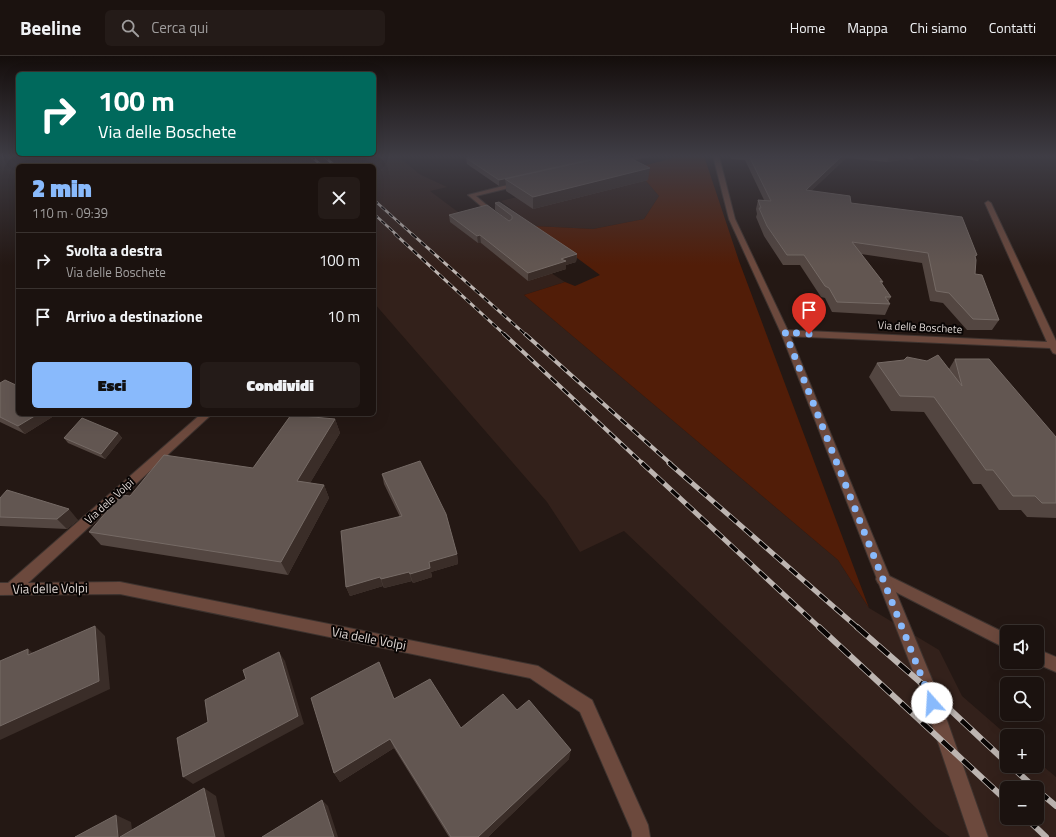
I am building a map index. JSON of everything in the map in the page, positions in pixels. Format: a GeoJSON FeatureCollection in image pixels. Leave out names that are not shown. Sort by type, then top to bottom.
{"type":"FeatureCollection","features":[{"type":"Feature","properties":{"kind":"street"},"geometry":{"type":"LineString","coordinates":[[482,192],[471,195],[499,217]]}},
{"type":"Feature","properties":{"kind":"street"},"geometry":{"type":"LineString","coordinates":[[725,192],[732,219],[785,332],[928,689],[961,787],[980,837]]}},
{"type":"Feature","properties":{"kind":"street","name":"Via delle Boschete"},"geometry":{"type":"LineString","coordinates":[[785,332],[1055,348],[988,203]]}},
{"type":"Feature","properties":{"kind":"street","name":"Via dele Volpi"},"geometry":{"type":"LineString","coordinates":[[6,589],[205,416]]}},
{"type":"Feature","properties":{"kind":"street"},"geometry":{"type":"LineString","coordinates":[[884,579],[1000,638]]}},
{"type":"Feature","properties":{"kind":"street","name":"Via delle Volpi"},"geometry":{"type":"LineString","coordinates":[[6,589],[120,588],[533,671],[586,706],[641,832],[641,837]]}},
{"type":"Feature","properties":{"kind":"street"},"geometry":{"type":"LineString","coordinates":[[1044,659],[1056,665]]}},
{"type":"Feature","properties":{"kind":"shaded area"},"geometry":{"type":"Polygon","coordinates":[[[376,192],[432,192],[466,218],[565,282],[524,295],[838,560],[869,608],[939,650],[962,696],[1000,729],[1000,773],[1044,773],[1044,767],[1056,777],[1056,837],[950,837],[936,827],[624,531],[580,552],[547,502],[376,305],[376,192]]]}},
{"type":"Feature","properties":{"kind":"shaded area"},"geometry":{"type":"Polygon","coordinates":[[[536,192],[656,192],[659,196],[644,219],[593,229],[534,226],[501,201],[536,192]]]}},
{"type":"Feature","properties":{"kind":"shaded area"},"geometry":{"type":"Polygon","coordinates":[[[656,192],[716,192],[739,261],[869,608],[838,560],[524,295],[565,282],[575,286],[600,275],[534,226],[593,229],[644,219],[659,196],[656,192]]]}},
{"type":"Feature","properties":{"kind":"building"},"geometry":{"type":"Polygon","coordinates":[[[526,192],[551,192],[533,197],[526,192]]]}},
{"type":"Feature","properties":{"kind":"building"},"geometry":{"type":"Polygon","coordinates":[[[767,192],[824,192],[850,196],[851,203],[962,217],[977,255],[975,256],[975,274],[982,275],[999,320],[973,319],[949,293],[936,291],[928,253],[852,242],[883,282],[880,281],[891,297],[885,297],[890,304],[837,302],[829,288],[825,286],[804,255],[787,255],[767,226],[759,208],[761,208],[758,200],[771,201],[767,192]]]}},
{"type":"Feature","properties":{"kind":"building"},"geometry":{"type":"Polygon","coordinates":[[[499,202],[577,254],[561,259],[566,261],[528,273],[480,235],[477,236],[449,215],[487,205],[509,221],[512,219],[512,216],[495,203],[499,202]]]}},
{"type":"Feature","properties":{"kind":"building"},"geometry":{"type":"Polygon","coordinates":[[[938,355],[962,386],[955,359],[989,359],[1056,437],[1056,503],[1042,503],[1035,496],[1013,496],[993,470],[986,470],[934,397],[900,396],[877,363],[904,360],[907,357],[927,361],[938,355]]]}},
{"type":"Feature","properties":{"kind":"building"},"geometry":{"type":"Polygon","coordinates":[[[5,380],[16,385],[16,416],[35,416],[18,426],[0,417],[0,383],[5,380]]]}},
{"type":"Feature","properties":{"kind":"building"},"geometry":{"type":"Polygon","coordinates":[[[290,416],[335,419],[297,481],[324,485],[281,562],[89,532],[121,495],[130,496],[164,455],[253,468],[290,416]]]}},
{"type":"Feature","properties":{"kind":"building"},"geometry":{"type":"Polygon","coordinates":[[[82,418],[118,433],[101,454],[64,438],[82,418]]]}},
{"type":"Feature","properties":{"kind":"building"},"geometry":{"type":"Polygon","coordinates":[[[420,461],[446,514],[457,554],[429,562],[430,568],[410,574],[409,572],[381,579],[380,577],[346,587],[341,531],[402,516],[382,474],[420,461]]]}},
{"type":"Feature","properties":{"kind":"building"},"geometry":{"type":"Polygon","coordinates":[[[7,490],[69,509],[57,519],[0,517],[0,498],[7,490]]]}},
{"type":"Feature","properties":{"kind":"building"},"geometry":{"type":"Polygon","coordinates":[[[95,626],[99,681],[0,726],[0,661],[28,649],[28,655],[95,626]]]}},
{"type":"Feature","properties":{"kind":"building"},"geometry":{"type":"Polygon","coordinates":[[[279,652],[298,716],[183,777],[177,738],[208,722],[205,700],[246,679],[243,670],[279,652]]]}},
{"type":"Feature","properties":{"kind":"building"},"geometry":{"type":"Polygon","coordinates":[[[379,662],[394,699],[430,679],[461,728],[503,694],[517,710],[529,700],[571,750],[478,837],[451,837],[390,739],[334,773],[311,698],[379,662]]]}},
{"type":"Feature","properties":{"kind":"building"},"geometry":{"type":"Polygon","coordinates":[[[204,788],[215,837],[120,837],[204,788]]]}},
{"type":"Feature","properties":{"kind":"building"},"geometry":{"type":"Polygon","coordinates":[[[322,800],[334,837],[262,837],[322,800]]]}},
{"type":"Feature","properties":{"kind":"building"},"geometry":{"type":"Polygon","coordinates":[[[116,815],[118,837],[75,837],[116,815]]]}},
{"type":"Feature","properties":{"kind":"railway"},"geometry":{"type":"LineString","coordinates":[[376,202],[413,235]]}},
{"type":"Feature","properties":{"kind":"railway"},"geometry":{"type":"LineString","coordinates":[[376,216],[397,235]]}},
{"type":"Feature","properties":{"kind":"railway"},"geometry":{"type":"LineString","coordinates":[[395,234],[505,335]]}},
{"type":"Feature","properties":{"kind":"railway"},"geometry":{"type":"LineString","coordinates":[[412,234],[526,335]]}},
{"type":"Feature","properties":{"kind":"railway"},"geometry":{"type":"LineString","coordinates":[[504,334],[643,464]]}},
{"type":"Feature","properties":{"kind":"railway"},"geometry":{"type":"LineString","coordinates":[[525,334],[671,464]]}},
{"type":"Feature","properties":{"kind":"railway"},"geometry":{"type":"LineString","coordinates":[[642,463],[820,628]]}},
{"type":"Feature","properties":{"kind":"railway"},"geometry":{"type":"LineString","coordinates":[[669,463],[858,628]]}},
{"type":"Feature","properties":{"kind":"railway"},"geometry":{"type":"LineString","coordinates":[[819,627],[1000,795]]}},
{"type":"Feature","properties":{"kind":"railway"},"geometry":{"type":"LineString","coordinates":[[857,627],[928,689],[1000,756]]}},
{"type":"Feature","properties":{"kind":"railway"},"geometry":{"type":"LineString","coordinates":[[1019,773],[1027,781]]}},
{"type":"Feature","properties":{"kind":"railway"},"geometry":{"type":"LineString","coordinates":[[1044,796],[1056,806]]}},
{"type":"Feature","properties":{"kind":"railway"},"geometry":{"type":"LineString","coordinates":[[1033,825],[1046,837]]}},
{"type":"Feature","properties":{"kind":"route"},"geometry":{"type":"LineString","coordinates":[[809,334],[785,332],[928,689],[932,703]]}}]}
